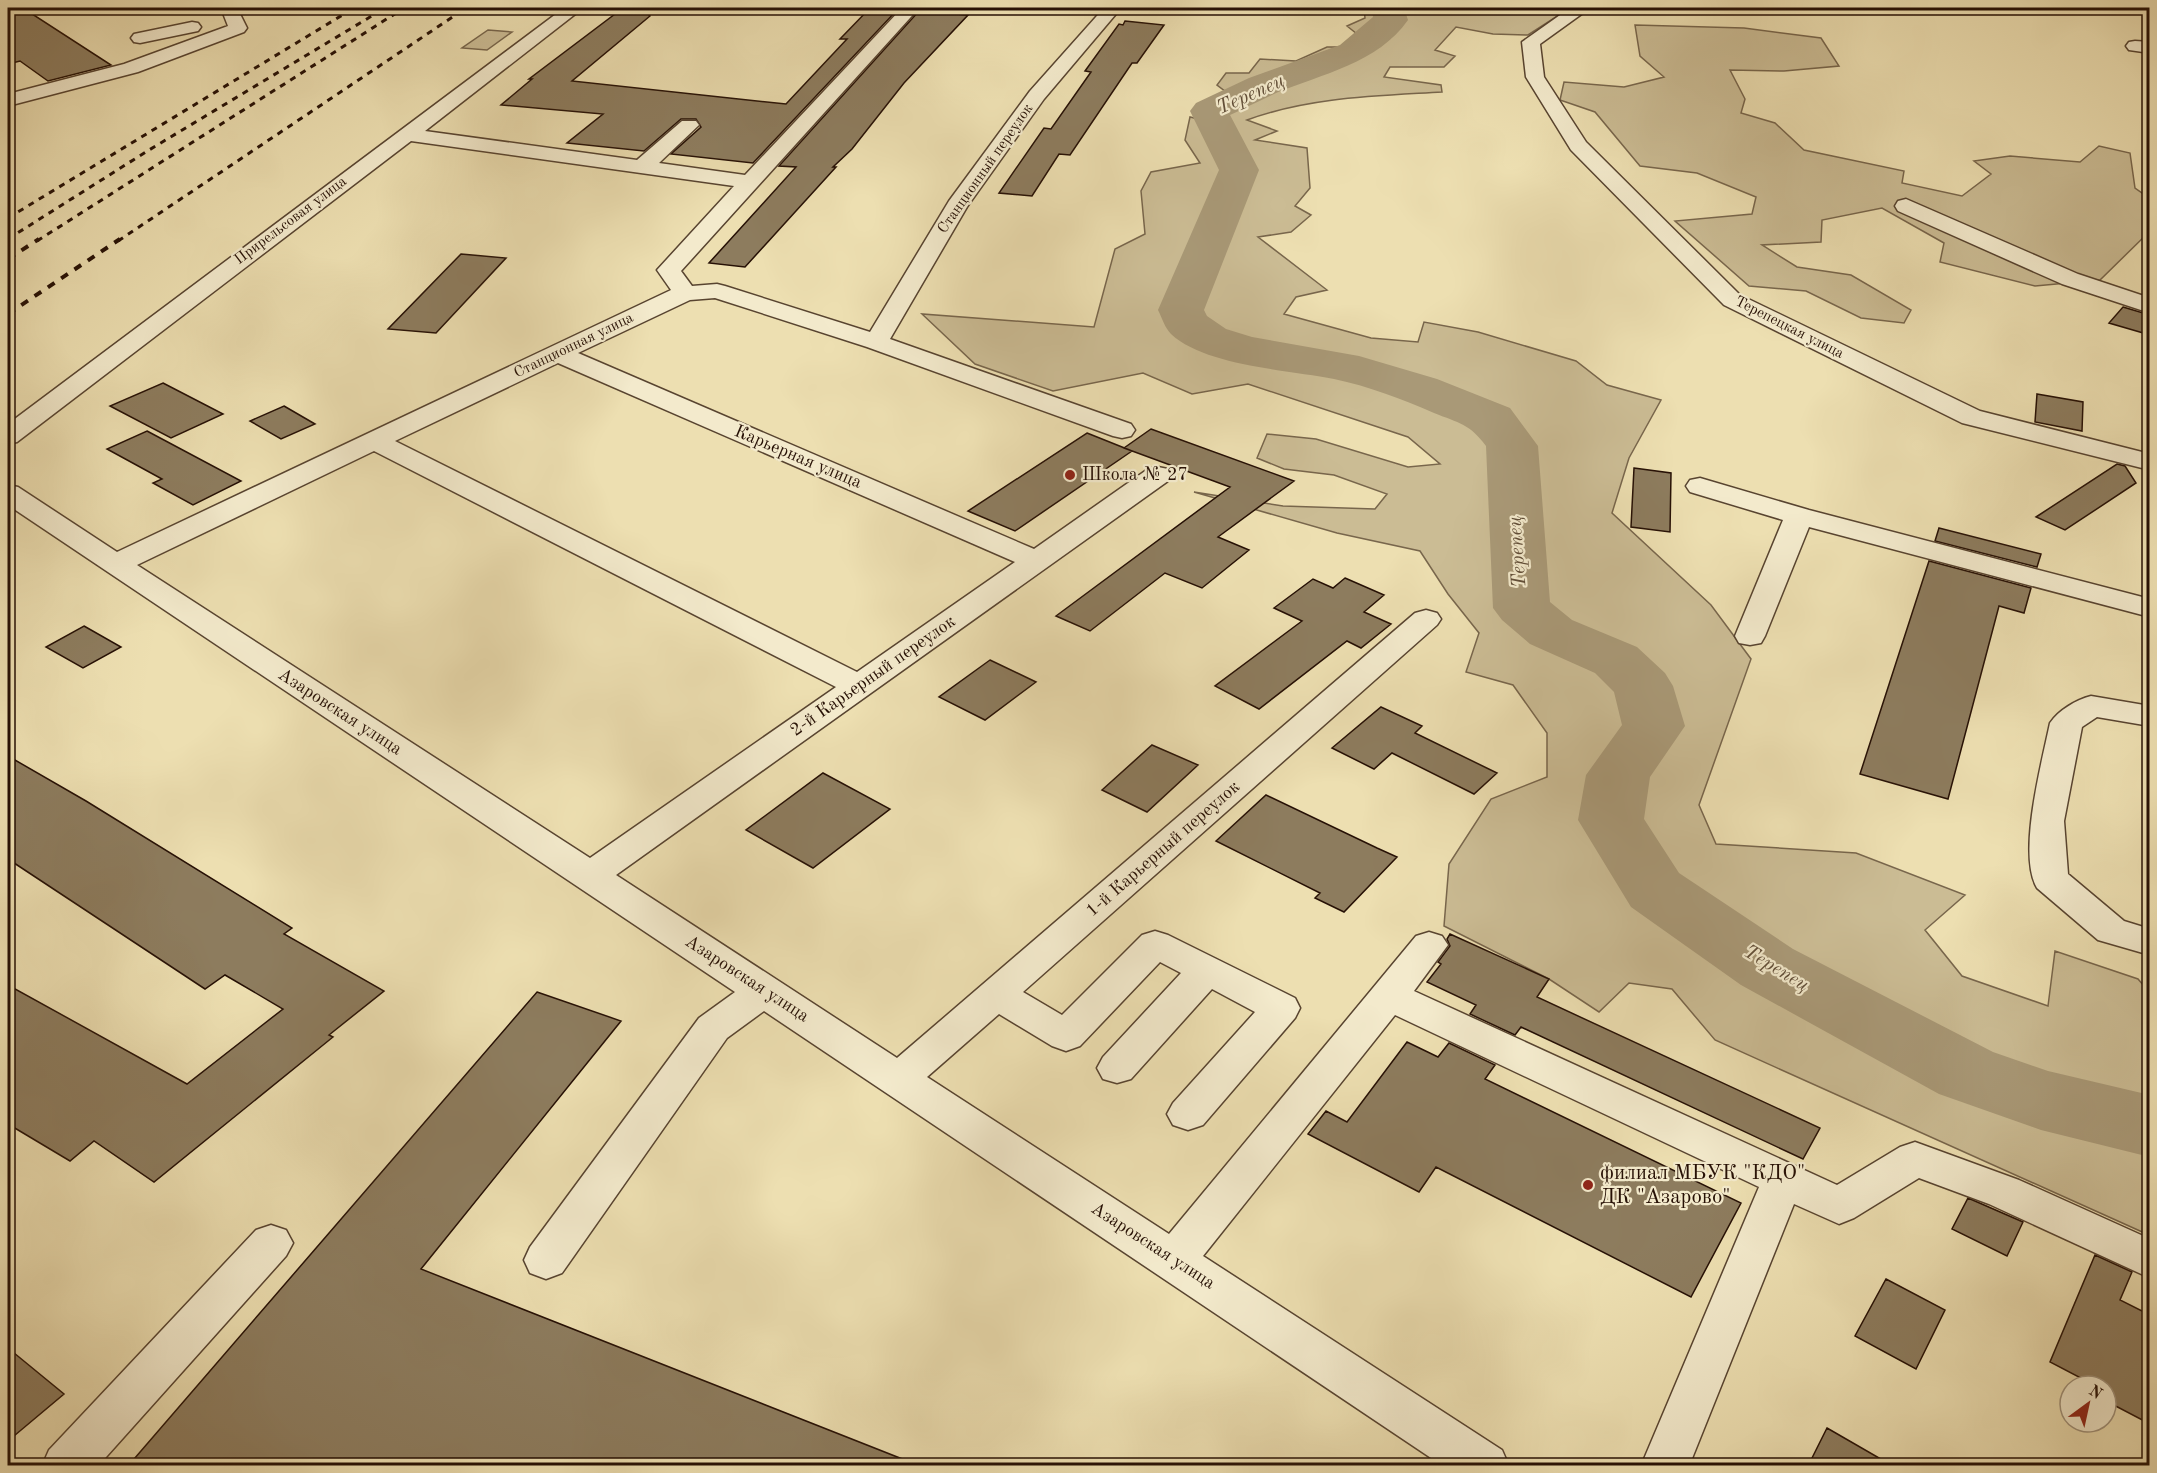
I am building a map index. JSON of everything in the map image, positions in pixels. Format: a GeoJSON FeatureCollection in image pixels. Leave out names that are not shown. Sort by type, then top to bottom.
{"type":"FeatureCollection","features":[{"type":"Feature","properties":{"kind":"street","name":"Прирельсовая улица"},"geometry":{"type":"LineString","coordinates":[[8,436],[574,8]]}},
{"type":"Feature","properties":{"kind":"street"},"geometry":{"type":"LineString","coordinates":[[912,8],[802,128],[748,182],[669,270],[685,292],[717,291],[876,342],[1122,430]]}},
{"type":"Feature","properties":{"kind":"street","name":"Станционный переулок"},"geometry":{"type":"LineString","coordinates":[[876,342],[957,206],[1037,95],[1113,8]]}},
{"type":"Feature","properties":{"kind":"street","name":"Терепецкая улица"},"geometry":{"type":"LineString","coordinates":[[1581,8],[1531,42],[1535,77],[1578,146],[1732,300],[1971,417],[2150,462]]}},
{"type":"Feature","properties":{"kind":"street"},"geometry":{"type":"LineString","coordinates":[[8,100],[131,68],[238,28],[232,13],[140,38]]}},
{"type":"Feature","properties":{"kind":"street"},"geometry":{"type":"LineString","coordinates":[[8,114],[38,112]]}},
{"type":"Feature","properties":{"kind":"street"},"geometry":{"type":"LineString","coordinates":[[642,167],[689,125]]}},
{"type":"Feature","properties":{"kind":"street"},"geometry":{"type":"LineString","coordinates":[[405,134],[748,182]]}},
{"type":"Feature","properties":{"kind":"street"},"geometry":{"type":"LineString","coordinates":[[1906,206],[2070,279],[2150,306]]}},
{"type":"Feature","properties":{"kind":"street","name":"Станционная улица"},"geometry":{"type":"LineString","coordinates":[[115,564],[685,292]]}},
{"type":"Feature","properties":{"kind":"street","name":"Карьерная улица"},"geometry":{"type":"LineString","coordinates":[[559,354],[1037,561]]}},
{"type":"Feature","properties":{"kind":"street"},"geometry":{"type":"LineString","coordinates":[[373,440],[859,686]]}},
{"type":"Feature","properties":{"kind":"street","name":"2-й Карьерный переулок"},"geometry":{"type":"LineString","coordinates":[[589,876],[1158,475]]}},
{"type":"Feature","properties":{"kind":"street"},"geometry":{"type":"LineString","coordinates":[[1700,486],[1798,516],[2150,608]]}},
{"type":"Feature","properties":{"kind":"street","name":"Азаровская улица"},"geometry":{"type":"LineString","coordinates":[[8,493],[1485,1466]]}},
{"type":"Feature","properties":{"kind":"street"},"geometry":{"type":"LineString","coordinates":[[1750,636],[1798,516]]}},
{"type":"Feature","properties":{"kind":"street","name":"1-й Карьерный переулок"},"geometry":{"type":"LineString","coordinates":[[899,1079],[1426,619]]}},
{"type":"Feature","properties":{"kind":"street"},"geometry":{"type":"LineString","coordinates":[[2150,716],[2091,706],[2066,723],[2047,821],[2050,879],[2111,931],[2150,942]]}},
{"type":"Feature","properties":{"kind":"street"},"geometry":{"type":"LineString","coordinates":[[996,994],[1066,1036],[1155,944],[1281,1008],[1188,1114]]}},
{"type":"Feature","properties":{"kind":"street"},"geometry":{"type":"LineString","coordinates":[[1174,1260],[1429,945]]}},
{"type":"Feature","properties":{"kind":"street"},"geometry":{"type":"LineString","coordinates":[[1117,1068],[1207,970]]}},
{"type":"Feature","properties":{"kind":"street"},"geometry":{"type":"LineString","coordinates":[[546,1260],[713,1028],[764,991]]}},
{"type":"Feature","properties":{"kind":"street"},"geometry":{"type":"LineString","coordinates":[[1389,996],[1839,1206],[1915,1159],[2004,1192],[2150,1260]]}},
{"type":"Feature","properties":{"kind":"street"},"geometry":{"type":"LineString","coordinates":[[1665,1466],[1783,1179]]}},
{"type":"Feature","properties":{"kind":"street"},"geometry":{"type":"LineString","coordinates":[[66,1466],[271,1243]]}},
{"type":"Feature","properties":{"kind":"shaded area"},"geometry":{"type":"Polygon","coordinates":[[[1364,8],[1570,8],[1528,35],[1493,34],[1456,27],[1435,50],[1455,56],[1444,67],[1390,67],[1384,77],[1441,85],[1442,92],[1319,102],[1271,112],[1247,120],[1277,131],[1255,140],[1307,148],[1310,188],[1295,206],[1311,215],[1291,232],[1258,237],[1327,290],[1296,297],[1284,314],[1371,338],[1418,342],[1424,322],[1478,332],[1576,361],[1607,385],[1661,400],[1629,458],[1612,513],[1711,605],[1751,659],[1699,805],[1716,844],[1856,853],[1965,895],[1925,930],[1962,976],[2048,1006],[2055,951],[2138,979],[2150,993],[2149,1235],[1715,1040],[1672,989],[1629,983],[1599,1012],[1549,979],[1444,926],[1449,864],[1491,799],[1547,777],[1547,733],[1513,685],[1466,672],[1479,633],[1448,594],[1420,551],[1337,533],[1194,492],[1283,506],[1375,509],[1387,494],[1334,475],[1284,469],[1257,458],[1267,434],[1316,439],[1408,467],[1440,464],[1408,437],[1248,384],[1192,394],[1143,373],[1053,391],[975,364],[922,314],[1094,327],[1115,249],[1145,234],[1141,191],[1151,172],[1200,163],[1185,140],[1190,117],[1226,126],[1224,113],[1242,104],[1217,85],[1226,73],[1249,73],[1260,59],[1296,61],[1327,47],[1341,47],[1357,34],[1347,26],[1365,18],[1364,8]]]}},
{"type":"Feature","properties":{"kind":"shaded area"},"geometry":{"type":"Polygon","coordinates":[[[1635,25],[1744,28],[1821,38],[1839,66],[1784,71],[1730,70],[1745,99],[1741,113],[1775,123],[1804,150],[1904,171],[1902,183],[1962,196],[1991,174],[1974,161],[2010,156],[2080,162],[2099,146],[2130,153],[2135,188],[2149,198],[2149,232],[2100,280],[2035,286],[1940,262],[1944,243],[1882,208],[1822,220],[1821,242],[1762,245],[1797,267],[1851,275],[1911,310],[1904,323],[1861,318],[1806,291],[1749,286],[1675,221],[1752,214],[1756,197],[1697,173],[1640,166],[1595,112],[1560,100],[1564,82],[1624,87],[1664,77],[1640,56],[1635,25]]]}},
{"type":"Feature","properties":{"kind":"shaded area"},"geometry":{"type":"Polygon","coordinates":[[[488,30],[512,32],[487,50],[462,48],[488,30]]]}},
{"type":"Feature","properties":{"kind":"building"},"geometry":{"type":"Polygon","coordinates":[[[8,8],[23,8],[111,65],[48,81],[20,61],[8,64],[8,8]]]}},
{"type":"Feature","properties":{"kind":"building"},"geometry":{"type":"Polygon","coordinates":[[[623,8],[643,8],[650,16],[572,81],[786,104],[847,39],[840,39],[870,8],[898,9],[753,163],[671,154],[701,127],[696,119],[681,119],[644,151],[567,143],[603,114],[501,105],[532,79],[529,79],[623,8]]]}},
{"type":"Feature","properties":{"kind":"building"},"geometry":{"type":"Polygon","coordinates":[[[919,11],[968,15],[904,83],[852,149],[833,167],[836,167],[745,267],[709,263],[796,167],[779,166],[919,11]]]}},
{"type":"Feature","properties":{"kind":"building"},"geometry":{"type":"Polygon","coordinates":[[[1125,21],[1164,25],[1137,63],[1132,63],[1070,155],[1059,154],[1032,196],[999,193],[1044,128],[1051,129],[1091,72],[1085,71],[1119,24],[1123,25],[1125,21]]]}},
{"type":"Feature","properties":{"kind":"building"},"geometry":{"type":"Polygon","coordinates":[[[461,254],[506,258],[436,333],[388,329],[461,254]]]}},
{"type":"Feature","properties":{"kind":"building"},"geometry":{"type":"Polygon","coordinates":[[[2123,307],[2150,315],[2150,335],[2109,323],[2123,307]]]}},
{"type":"Feature","properties":{"kind":"building"},"geometry":{"type":"Polygon","coordinates":[[[163,383],[223,414],[171,438],[110,406],[163,383]]]}},
{"type":"Feature","properties":{"kind":"building"},"geometry":{"type":"Polygon","coordinates":[[[2037,394],[2083,402],[2082,431],[2035,422],[2037,394]]]}},
{"type":"Feature","properties":{"kind":"building"},"geometry":{"type":"Polygon","coordinates":[[[284,406],[315,424],[281,439],[250,421],[284,406]]]}},
{"type":"Feature","properties":{"kind":"building"},"geometry":{"type":"Polygon","coordinates":[[[1151,429],[1294,481],[1218,537],[1249,550],[1202,588],[1165,573],[1090,631],[1056,616],[1230,487],[1124,448],[1151,429]]]}},
{"type":"Feature","properties":{"kind":"building"},"geometry":{"type":"Polygon","coordinates":[[[147,431],[241,481],[193,505],[153,483],[162,479],[107,449],[147,431]]]}},
{"type":"Feature","properties":{"kind":"building"},"geometry":{"type":"Polygon","coordinates":[[[1087,433],[1132,451],[1015,531],[968,511],[1087,433]]]}},
{"type":"Feature","properties":{"kind":"building"},"geometry":{"type":"Polygon","coordinates":[[[2117,464],[2125,466],[2136,483],[2065,530],[2036,517],[2117,464]]]}},
{"type":"Feature","properties":{"kind":"building"},"geometry":{"type":"Polygon","coordinates":[[[1634,468],[1671,473],[1670,532],[1631,527],[1634,468]]]}},
{"type":"Feature","properties":{"kind":"building"},"geometry":{"type":"Polygon","coordinates":[[[1939,528],[2041,554],[2037,567],[1935,541],[1939,528]]]}},
{"type":"Feature","properties":{"kind":"building"},"geometry":{"type":"Polygon","coordinates":[[[1929,561],[2031,588],[2024,613],[1999,606],[1948,799],[1860,774],[1929,561]]]}},
{"type":"Feature","properties":{"kind":"building"},"geometry":{"type":"Polygon","coordinates":[[[1345,578],[1384,595],[1364,612],[1391,624],[1361,648],[1347,641],[1259,709],[1215,686],[1302,621],[1274,608],[1313,579],[1333,588],[1345,578]]]}},
{"type":"Feature","properties":{"kind":"building"},"geometry":{"type":"Polygon","coordinates":[[[84,626],[121,647],[83,668],[46,647],[84,626]]]}},
{"type":"Feature","properties":{"kind":"building"},"geometry":{"type":"Polygon","coordinates":[[[990,660],[1036,682],[985,720],[939,697],[990,660]]]}},
{"type":"Feature","properties":{"kind":"building"},"geometry":{"type":"Polygon","coordinates":[[[1381,707],[1422,726],[1415,733],[1497,773],[1474,794],[1392,753],[1374,769],[1332,748],[1381,707]]]}},
{"type":"Feature","properties":{"kind":"building"},"geometry":{"type":"Polygon","coordinates":[[[1152,745],[1198,765],[1147,812],[1102,790],[1152,745]]]}},
{"type":"Feature","properties":{"kind":"building"},"geometry":{"type":"Polygon","coordinates":[[[8,756],[86,801],[292,928],[284,934],[384,991],[329,1035],[333,1037],[154,1182],[94,1141],[70,1161],[8,1124],[8,985],[187,1084],[283,1009],[225,975],[205,989],[8,859],[8,756]]]}},
{"type":"Feature","properties":{"kind":"building"},"geometry":{"type":"Polygon","coordinates":[[[823,773],[890,809],[813,868],[746,830],[823,773]]]}},
{"type":"Feature","properties":{"kind":"building"},"geometry":{"type":"Polygon","coordinates":[[[1266,795],[1397,857],[1344,912],[1315,898],[1320,893],[1216,841],[1266,795]]]}},
{"type":"Feature","properties":{"kind":"building"},"geometry":{"type":"Polygon","coordinates":[[[1450,934],[1549,979],[1537,997],[1820,1128],[1803,1159],[1521,1027],[1515,1035],[1470,1014],[1476,1005],[1427,982],[1441,964],[1438,962],[1450,946],[1447,939],[1450,934]]]}},
{"type":"Feature","properties":{"kind":"building"},"geometry":{"type":"Polygon","coordinates":[[[537,992],[621,1021],[421,1269],[915,1464],[914,1466],[128,1466],[537,992]]]}},
{"type":"Feature","properties":{"kind":"building","name":"филиал МБУК \"КДО\" ДК \"Азарово\""},"geometry":{"type":"Polygon","coordinates":[[[1407,1042],[1438,1057],[1449,1043],[1495,1065],[1485,1079],[1741,1203],[1691,1297],[1436,1167],[1419,1192],[1308,1134],[1326,1111],[1347,1122],[1407,1042]]]}},
{"type":"Feature","properties":{"kind":"building"},"geometry":{"type":"Polygon","coordinates":[[[1968,1198],[2023,1222],[2007,1256],[1952,1229],[1968,1198]]]}},
{"type":"Feature","properties":{"kind":"building"},"geometry":{"type":"Polygon","coordinates":[[[2095,1255],[2132,1272],[2120,1300],[2150,1315],[2150,1424],[2118,1407],[2118,1374],[2073,1374],[2050,1362],[2095,1255]]]}},
{"type":"Feature","properties":{"kind":"building"},"geometry":{"type":"Polygon","coordinates":[[[1886,1279],[1945,1310],[1916,1369],[1855,1336],[1886,1279]]]}},
{"type":"Feature","properties":{"kind":"building"},"geometry":{"type":"Polygon","coordinates":[[[8,1348],[64,1394],[8,1441],[8,1348]]]}},
{"type":"Feature","properties":{"kind":"building"},"geometry":{"type":"Polygon","coordinates":[[[1827,1428],[1893,1466],[1808,1466],[1827,1428]]]}},
{"type":"Feature","properties":{"kind":"waterway","name":"Терепец"},"geometry":{"type":"LineString","coordinates":[[1388,8],[1391,20],[1352,52],[1262,86],[1209,111],[1239,170],[1181,310],[1187,324],[1209,339],[1247,350],[1342,366],[1420,389],[1492,419],[1512,446],[1522,608],[1551,632],[1616,660],[1643,686],[1654,726],[1618,775],[1611,820],[1655,890],[1767,967],[1966,1073],[2041,1100],[2150,1126]]}},
{"type":"Feature","properties":{"kind":"railway"},"geometry":{"type":"LineString","coordinates":[[8,218],[354,8]]}},
{"type":"Feature","properties":{"kind":"railway"},"geometry":{"type":"LineString","coordinates":[[8,239],[149,150],[385,8]]}},
{"type":"Feature","properties":{"kind":"railway"},"geometry":{"type":"LineString","coordinates":[[37,241],[404,8]]}},
{"type":"Feature","properties":{"kind":"railway"},"geometry":{"type":"LineString","coordinates":[[118,241],[466,8]]}},
{"type":"Feature","properties":{"kind":"railway"},"geometry":{"type":"LineString","coordinates":[[8,259],[39,239]]}},
{"type":"Feature","properties":{"kind":"railway"},"geometry":{"type":"LineString","coordinates":[[8,314],[120,239]]}},
{"type":"Feature","properties":{"kind":"place","name":"Школа № 27"},"geometry":{"type":"Point","coordinates":[1070,475]}},
{"type":"Feature","properties":{"kind":"place","name":"филиал МБУК \"КДО\" ДК \"Азарово\""},"geometry":{"type":"Point","coordinates":[1588,1185]}}]}
